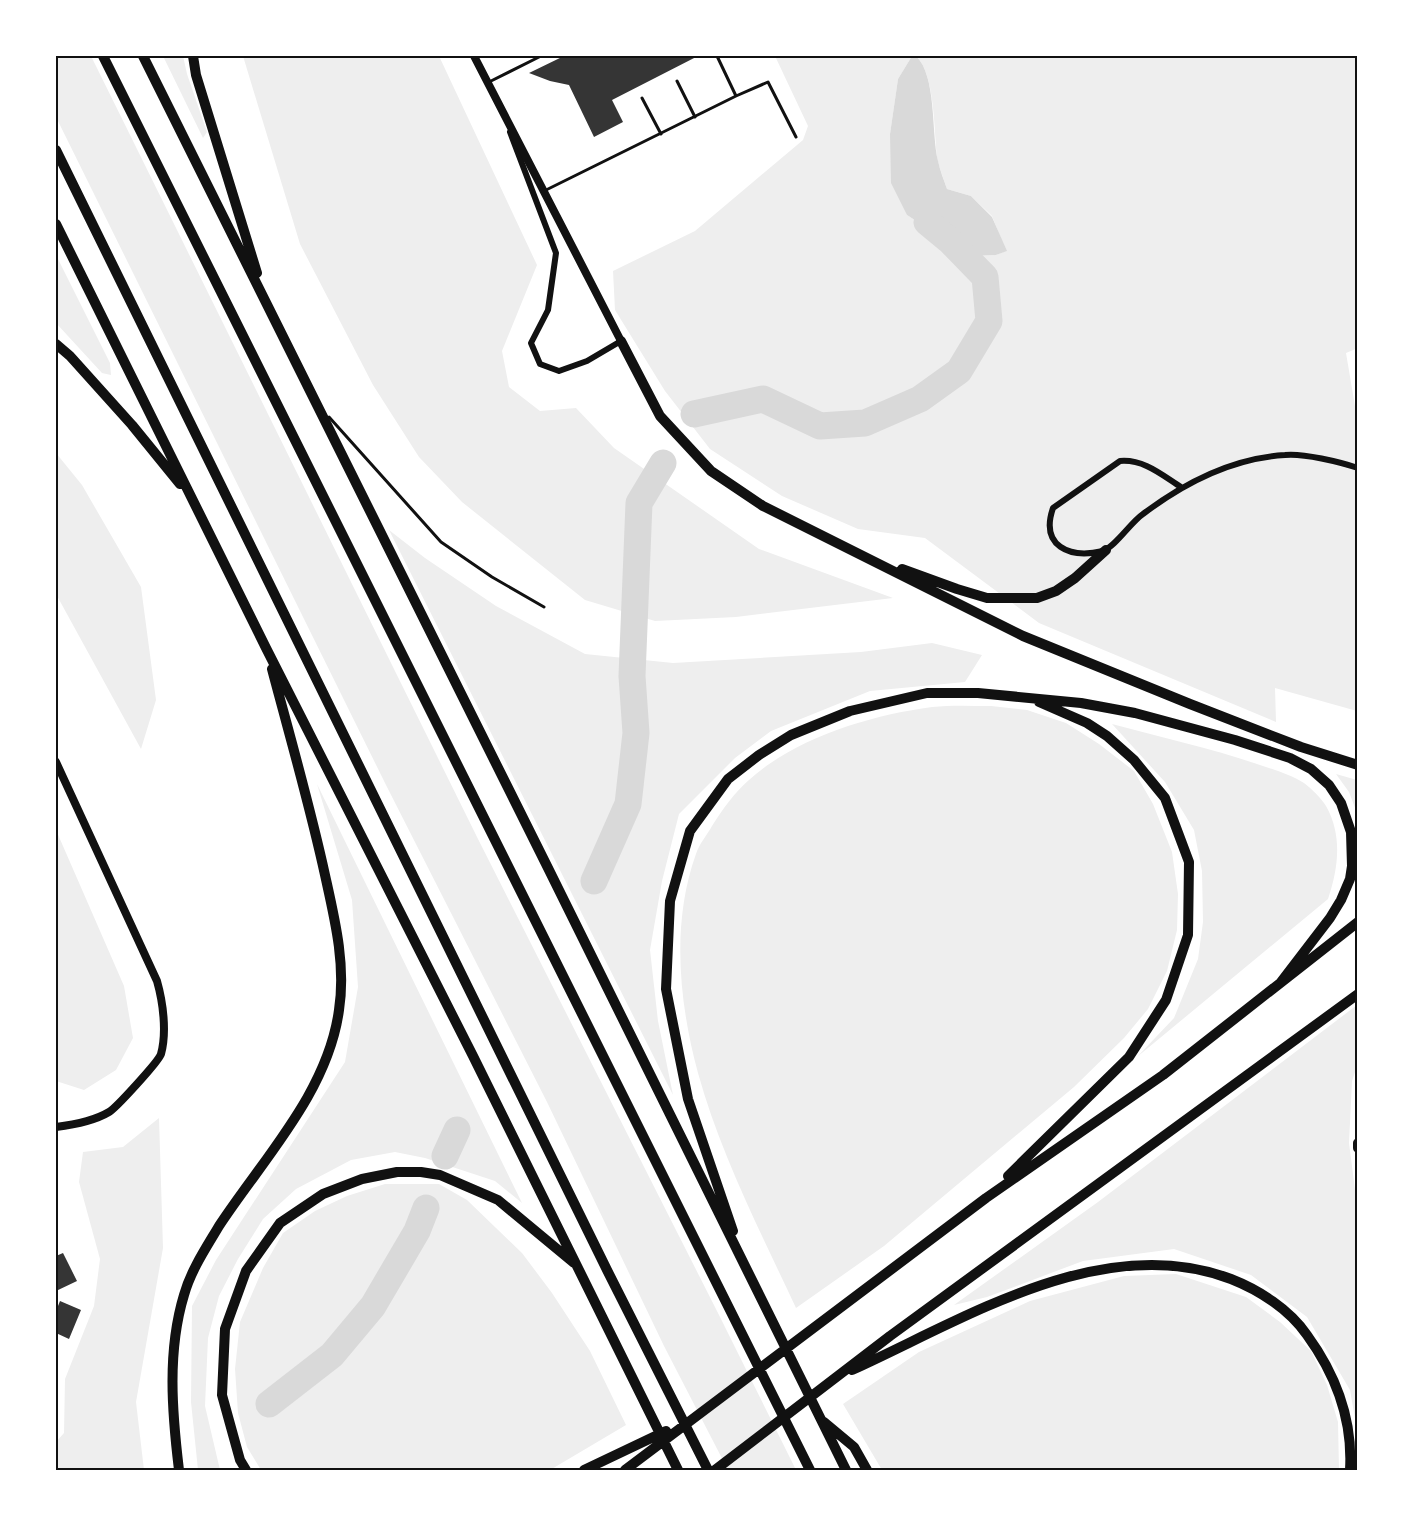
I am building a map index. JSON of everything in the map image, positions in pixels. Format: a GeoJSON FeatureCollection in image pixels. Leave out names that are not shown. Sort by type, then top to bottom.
{"type":"FeatureCollection","features":[{"type":"Feature","properties":{"kind":"highway"},"geometry":{"type":"LineString","coordinates":[[103,56],[810,1470]]}},
{"type":"Feature","properties":{"kind":"highway"},"geometry":{"type":"LineString","coordinates":[[142,56],[549,868],[846,1470]]}},
{"type":"Feature","properties":{"kind":"highway"},"geometry":{"type":"LineString","coordinates":[[193,56],[196,75],[266,302]]}},
{"type":"Feature","properties":{"kind":"highway"},"geometry":{"type":"LineString","coordinates":[[56,150],[607,1270],[708,1470]]}},
{"type":"Feature","properties":{"kind":"highway"},"geometry":{"type":"LineString","coordinates":[[56,224],[678,1470]]}},
{"type":"Feature","properties":{"kind":"highway"},"geometry":{"type":"LineString","coordinates":[[621,341],[660,416],[711,471],[763,506],[1023,636],[1301,747],[1358,765]]}},
{"type":"Feature","properties":{"kind":"highway"},"geometry":{"type":"LineString","coordinates":[[56,344],[70,356],[132,425],[193,500]]}},
{"type":"Feature","properties":{"kind":"highway"},"geometry":{"type":"LineString","coordinates":[[845,547],[987,598],[1037,598],[1056,591],[1075,578],[1106,550]]}},
{"type":"Feature","properties":{"kind":"highway"},"geometry":{"type":"LineString","coordinates":[[179,1470],[173,1382],[174,1337],[184,1293],[202,1254],[313,1089],[333,1041],[343,976],[334,915],[316,832],[266,648]]}},
{"type":"Feature","properties":{"kind":"highway"},"geometry":{"type":"LineString","coordinates":[[748,1274],[688,1099],[666,989],[670,901],[690,831],[728,779],[759,755],[791,735],[840,715],[927,693],[978,693],[1082,703],[1135,713],[1235,740],[1290,758],[1311,769],[1329,785],[1341,803],[1351,832],[1353,858],[1350,879],[1341,900],[1281,982]]}},
{"type":"Feature","properties":{"kind":"highway"},"geometry":{"type":"LineString","coordinates":[[986,1198],[1129,1057],[1166,1000],[1188,935],[1189,862],[1165,798],[1134,760],[1107,736],[1087,723],[1028,697]]}},
{"type":"Feature","properties":{"kind":"highway"},"geometry":{"type":"LineString","coordinates":[[626,1470],[986,1198],[1163,1075],[1358,922]]}},
{"type":"Feature","properties":{"kind":"highway"},"geometry":{"type":"LineString","coordinates":[[715,1470],[890,1336],[1358,994]]}},
{"type":"Feature","properties":{"kind":"highway"},"geometry":{"type":"LineString","coordinates":[[1358,1143],[1358,1148]]}},
{"type":"Feature","properties":{"kind":"highway"},"geometry":{"type":"LineString","coordinates":[[246,1470],[240,1460],[222,1395],[225,1329],[246,1271],[280,1223],[323,1194],[362,1179],[397,1172],[440,1175],[498,1200],[577,1266]]}},
{"type":"Feature","properties":{"kind":"highway"},"geometry":{"type":"LineString","coordinates":[[833,1379],[987,1305],[1085,1273],[1167,1264],[1213,1272],[1247,1286],[1280,1307],[1301,1326],[1324,1358],[1340,1391],[1347,1426],[1350,1470]]}},
{"type":"Feature","properties":{"kind":"highway"},"geometry":{"type":"LineString","coordinates":[[584,1470],[702,1414]]}},
{"type":"Feature","properties":{"kind":"highway"},"geometry":{"type":"LineString","coordinates":[[820,1418],[854,1447],[867,1470]]}},
{"type":"Feature","properties":{"kind":"street"},"geometry":{"type":"LineString","coordinates":[[474,56],[621,341],[587,361],[559,371],[540,364],[531,343],[548,310],[556,253],[503,114]]}},
{"type":"Feature","properties":{"kind":"street"},"geometry":{"type":"LineString","coordinates":[[1181,487],[1144,464],[1131,460],[1120,461],[1053,508],[1049,520],[1049,532],[1056,544],[1068,551],[1083,554],[1106,550],[1141,515],[1181,487],[1215,471],[1255,459],[1287,454],[1358,468]]}},
{"type":"Feature","properties":{"kind":"street"},"geometry":{"type":"LineString","coordinates":[[56,762],[157,981],[164,1007],[161,1056],[138,1082],[110,1112],[72,1125],[56,1127]]}},
{"type":"Feature","properties":{"kind":"lane"},"geometry":{"type":"LineString","coordinates":[[526,56],[529,62]]}},
{"type":"Feature","properties":{"kind":"lane"},"geometry":{"type":"LineString","coordinates":[[488,83],[541,56]]}},
{"type":"Feature","properties":{"kind":"lane"},"geometry":{"type":"LineString","coordinates":[[717,56],[736,96]]}},
{"type":"Feature","properties":{"kind":"lane"},"geometry":{"type":"LineString","coordinates":[[677,81],[695,117]]}},
{"type":"Feature","properties":{"kind":"lane"},"geometry":{"type":"LineString","coordinates":[[543,192],[768,82],[796,137]]}},
{"type":"Feature","properties":{"kind":"lane"},"geometry":{"type":"LineString","coordinates":[[642,98],[661,134]]}},
{"type":"Feature","properties":{"kind":"lane"},"geometry":{"type":"LineString","coordinates":[[314,400],[441,542],[492,577],[544,607]]}},
{"type":"Feature","properties":{"kind":"shaded area"},"geometry":{"type":"Polygon","coordinates":[[[56,56],[91,56],[478,839],[796,1470],[728,1470],[664,1346],[547,1102],[387,787],[56,117],[56,56]]]}},
{"type":"Feature","properties":{"kind":"shaded area"},"geometry":{"type":"Polygon","coordinates":[[[163,56],[183,56],[207,132],[203,138],[163,56]]]}},
{"type":"Feature","properties":{"kind":"shaded area"},"geometry":{"type":"Polygon","coordinates":[[[243,56],[439,56],[537,265],[502,351],[509,387],[540,411],[576,408],[614,448],[759,549],[893,598],[736,617],[655,621],[585,600],[462,502],[419,457],[373,385],[300,244],[243,56]]]}},
{"type":"Feature","properties":{"kind":"shaded area"},"geometry":{"type":"Polygon","coordinates":[[[775,56],[912,56],[898,79],[890,134],[907,215],[970,256],[996,255],[1006,251],[992,216],[971,196],[947,189],[937,157],[927,75],[916,56],[1357,56],[1358,348],[1346,353],[1358,424],[1357,711],[1275,688],[1276,722],[1039,623],[925,538],[858,529],[782,496],[710,449],[665,391],[615,310],[613,271],[695,231],[803,140],[808,126],[775,56]]]}},
{"type":"Feature","properties":{"kind":"shaded area"},"geometry":{"type":"Polygon","coordinates":[[[912,56],[916,56],[923,65],[927,77],[936,149],[947,189],[971,196],[992,217],[1007,251],[996,255],[970,256],[907,215],[891,183],[890,134],[898,79],[912,56]]]}},
{"type":"Feature","properties":{"kind":"shaded area"},"geometry":{"type":"Polygon","coordinates":[[[56,255],[110,363],[111,375],[102,373],[56,323],[56,255]]]}},
{"type":"Feature","properties":{"kind":"shaded area"},"geometry":{"type":"Polygon","coordinates":[[[56,453],[82,485],[141,587],[156,700],[141,749],[56,594],[56,453]]]}},
{"type":"Feature","properties":{"kind":"shaded area"},"geometry":{"type":"Polygon","coordinates":[[[389,530],[425,558],[496,606],[585,654],[673,663],[861,652],[932,643],[982,655],[965,682],[870,691],[771,731],[735,758],[679,814],[662,881],[650,950],[658,1021],[673,1095],[389,530]]]}},
{"type":"Feature","properties":{"kind":"shaded area"},"geometry":{"type":"Polygon","coordinates":[[[939,706],[991,706],[1027,710],[1066,723],[1099,744],[1134,771],[1153,804],[1172,852],[1178,894],[1177,930],[1167,971],[1148,1009],[1124,1038],[1074,1087],[884,1246],[796,1308],[729,1163],[707,1103],[691,1046],[680,963],[683,907],[696,854],[720,814],[734,796],[768,765],[788,752],[835,731],[884,716],[939,706]]]}},
{"type":"Feature","properties":{"kind":"shaded area"},"geometry":{"type":"Polygon","coordinates":[[[1112,724],[1221,753],[1299,780],[1326,806],[1337,841],[1336,864],[1328,899],[1137,1057],[1174,1018],[1198,959],[1203,922],[1202,871],[1194,830],[1165,782],[1112,724]]]}},
{"type":"Feature","properties":{"kind":"shaded area"},"geometry":{"type":"Polygon","coordinates":[[[1336,774],[1357,780],[1357,813],[1349,792],[1336,774]]]}},
{"type":"Feature","properties":{"kind":"shaded area"},"geometry":{"type":"Polygon","coordinates":[[[317,784],[522,1203],[495,1181],[425,1158],[395,1152],[351,1160],[296,1189],[263,1219],[238,1259],[219,1296],[208,1338],[205,1406],[220,1470],[198,1470],[191,1402],[192,1306],[216,1260],[345,1062],[358,987],[352,900],[317,784]]]}},
{"type":"Feature","properties":{"kind":"shaded area"},"geometry":{"type":"Polygon","coordinates":[[[56,830],[124,986],[133,1038],[116,1070],[84,1090],[56,1081],[56,830]]]}},
{"type":"Feature","properties":{"kind":"shaded area"},"geometry":{"type":"Polygon","coordinates":[[[1357,1005],[1357,1066],[1352,1081],[1349,1143],[1358,1213],[1357,1430],[1350,1390],[1307,1317],[1251,1275],[1174,1249],[1083,1261],[987,1297],[954,1305],[1098,1202],[1357,1005]]]}},
{"type":"Feature","properties":{"kind":"shaded area"},"geometry":{"type":"Polygon","coordinates":[[[159,1118],[163,1248],[136,1402],[144,1470],[56,1470],[56,1442],[64,1433],[65,1379],[94,1306],[100,1259],[79,1182],[83,1152],[123,1147],[159,1118]]]}},
{"type":"Feature","properties":{"kind":"shaded area"},"geometry":{"type":"Polygon","coordinates":[[[385,1184],[439,1184],[467,1200],[522,1253],[552,1293],[590,1351],[626,1425],[550,1470],[261,1470],[247,1447],[238,1413],[235,1369],[240,1322],[263,1268],[283,1233],[315,1211],[347,1196],[385,1184]]]}},
{"type":"Feature","properties":{"kind":"shaded area"},"geometry":{"type":"Polygon","coordinates":[[[1176,1274],[1246,1297],[1280,1322],[1311,1351],[1327,1385],[1338,1422],[1339,1470],[882,1470],[843,1404],[919,1352],[1030,1301],[1124,1276],[1176,1274]]]}},
{"type":"Feature","properties":{"kind":"building"},"geometry":{"type":"Polygon","coordinates":[[[564,56],[698,56],[612,100],[623,122],[594,137],[569,85],[529,73],[564,56]]]}},
{"type":"Feature","properties":{"kind":"building"},"geometry":{"type":"Polygon","coordinates":[[[63,1253],[77,1281],[56,1291],[56,1256],[63,1253]]]}},
{"type":"Feature","properties":{"kind":"building"},"geometry":{"type":"Polygon","coordinates":[[[60,1301],[81,1310],[69,1339],[56,1333],[56,1311],[60,1301]]]}},
{"type":"Feature","properties":{"kind":"waterway"},"geometry":{"type":"LineString","coordinates":[[694,414],[763,399],[820,426],[865,423],[920,399],[959,371],[989,321],[985,277],[950,241],[927,222]]}},
{"type":"Feature","properties":{"kind":"waterway"},"geometry":{"type":"LineString","coordinates":[[594,881],[628,804],[636,733],[632,676],[639,503],[663,463]]}},
{"type":"Feature","properties":{"kind":"waterway"},"geometry":{"type":"LineString","coordinates":[[445,1156],[457,1130]]}},
{"type":"Feature","properties":{"kind":"waterway"},"geometry":{"type":"LineString","coordinates":[[269,1404],[332,1355],[373,1306],[417,1231],[426,1208]]}}]}
